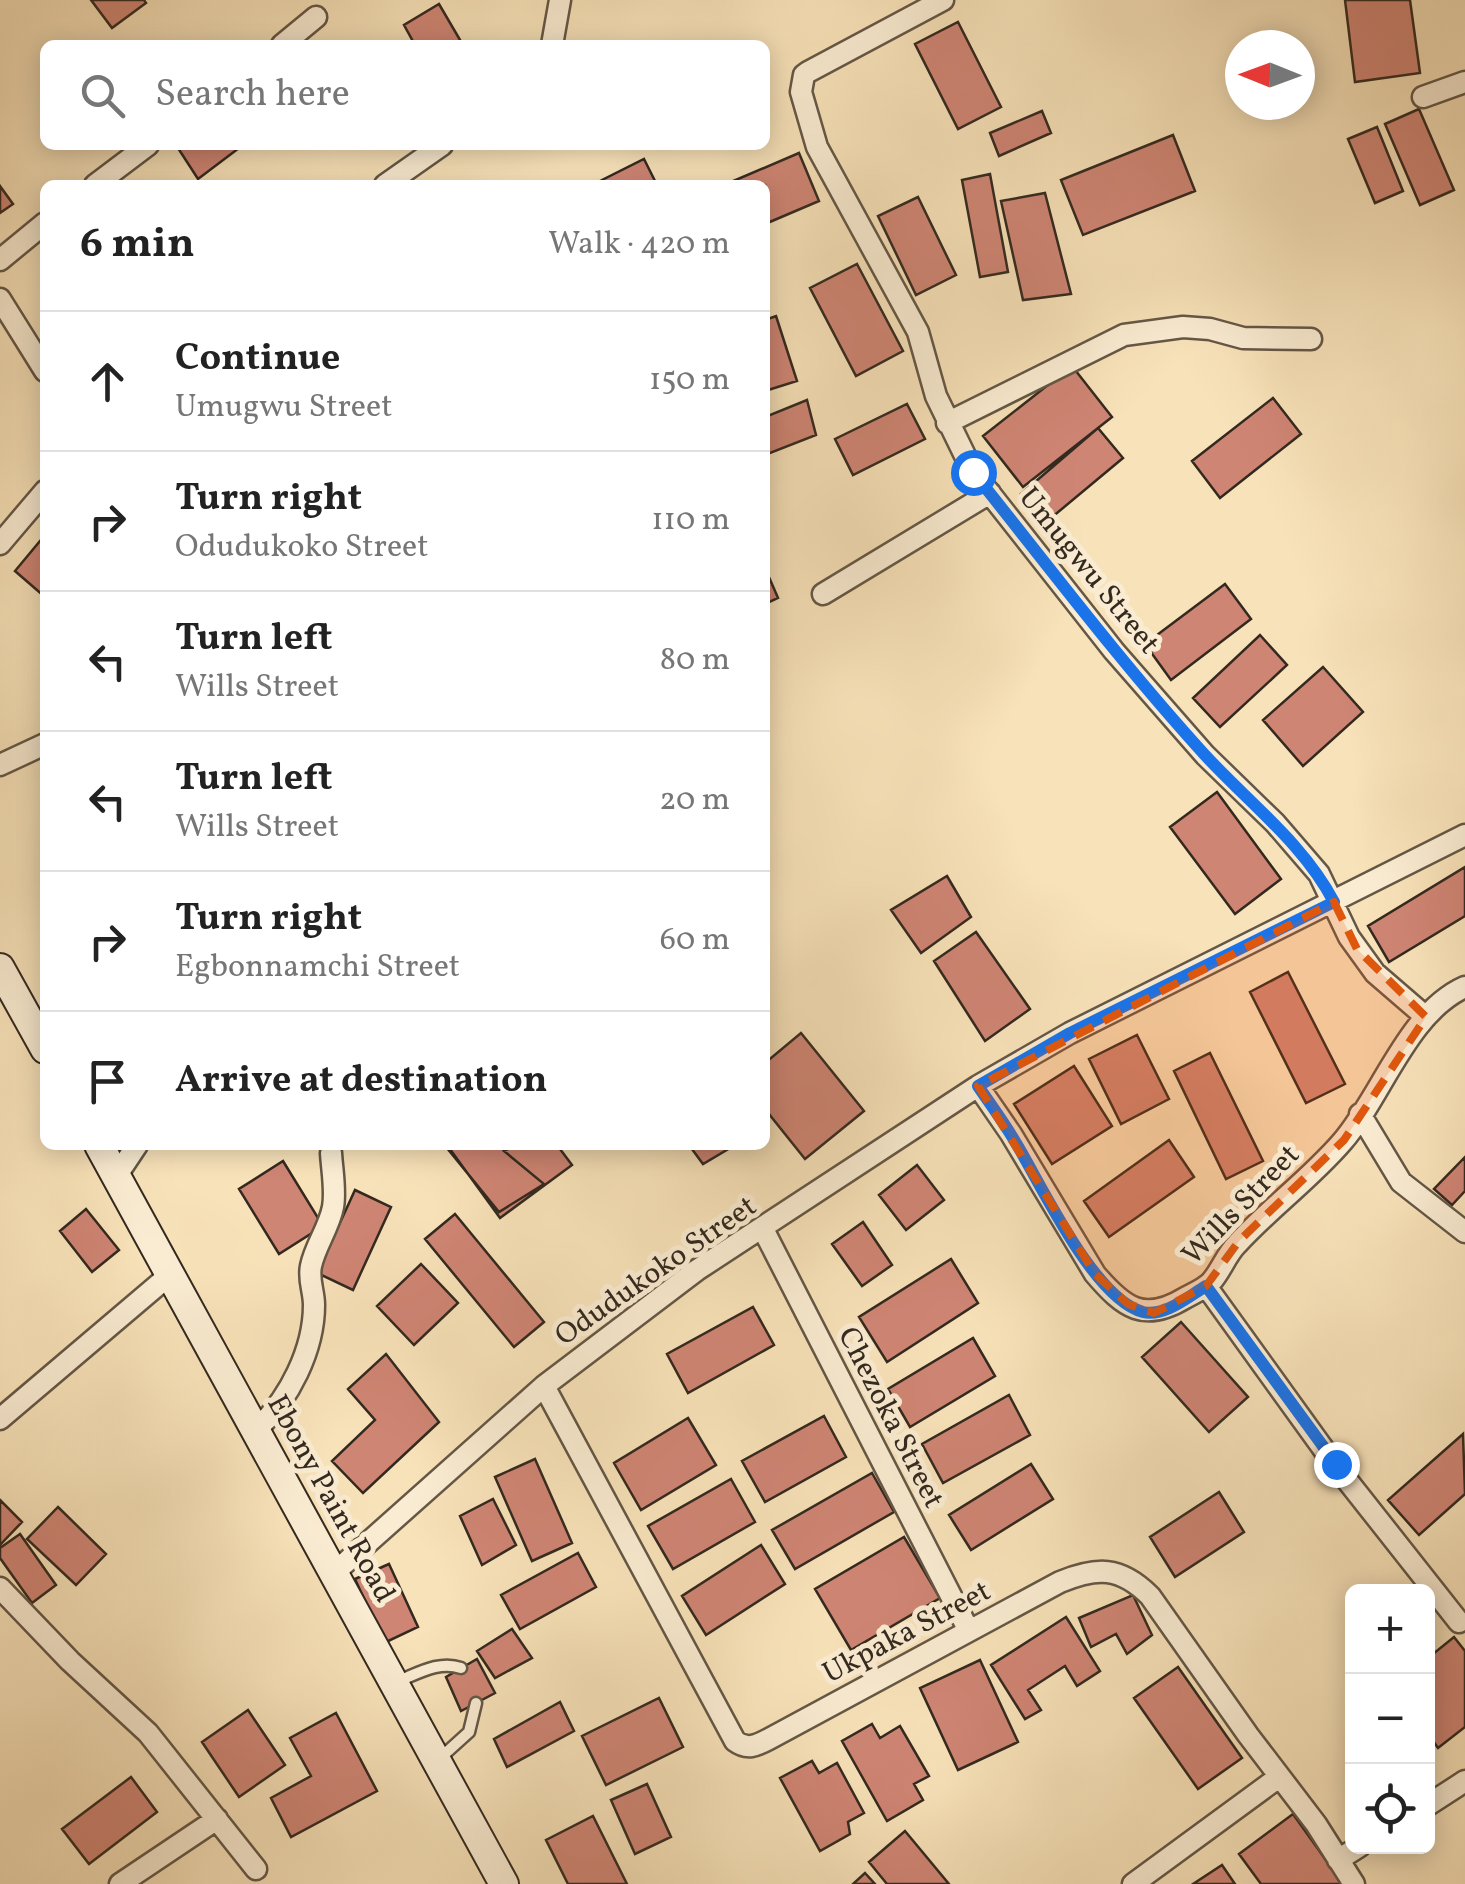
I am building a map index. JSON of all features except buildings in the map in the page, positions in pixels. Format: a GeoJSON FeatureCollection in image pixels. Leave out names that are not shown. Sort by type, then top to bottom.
{"type":"FeatureCollection","features":[{"type":"Feature","properties":{"kind":"street"},"geometry":{"type":"LineString","coordinates":[[553,40],[560,0]]}},
{"type":"Feature","properties":{"kind":"street","name":"Umugwu Street"},"geometry":{"type":"LineString","coordinates":[[943,0],[808,72],[801,92],[816,147],[918,332],[928,376],[947,423],[973,472],[1114,652],[1205,756],[1320,874],[1349,937],[1375,973],[1426,1017]]}},
{"type":"Feature","properties":{"kind":"street"},"geometry":{"type":"LineString","coordinates":[[288,40],[316,16]]}},
{"type":"Feature","properties":{"kind":"street"},"geometry":{"type":"LineString","coordinates":[[1423,97],[1465,82]]}},
{"type":"Feature","properties":{"kind":"street"},"geometry":{"type":"LineString","coordinates":[[102,180],[141,150]]}},
{"type":"Feature","properties":{"kind":"street"},"geometry":{"type":"LineString","coordinates":[[393,180],[435,150]]}},
{"type":"Feature","properties":{"kind":"street"},"geometry":{"type":"LineString","coordinates":[[0,260],[40,227]]}},
{"type":"Feature","properties":{"kind":"street"},"geometry":{"type":"LineString","coordinates":[[0,300],[40,363]]}},
{"type":"Feature","properties":{"kind":"street"},"geometry":{"type":"LineString","coordinates":[[947,423],[1124,335],[1183,327],[1243,338],[1310,339]]}},
{"type":"Feature","properties":{"kind":"street"},"geometry":{"type":"LineString","coordinates":[[823,594],[990,494]]}},
{"type":"Feature","properties":{"kind":"street"},"geometry":{"type":"LineString","coordinates":[[0,544],[40,497]]}},
{"type":"Feature","properties":{"kind":"street"},"geometry":{"type":"LineString","coordinates":[[0,765],[40,746]]}},
{"type":"Feature","properties":{"kind":"street","name":"Odudukoko Street"},"geometry":{"type":"LineString","coordinates":[[335,1572],[544,1386],[696,1270],[978,1086],[1070,1033],[1465,835]]}},
{"type":"Feature","properties":{"kind":"street"},"geometry":{"type":"LineString","coordinates":[[0,968],[40,1039]]}},
{"type":"Feature","properties":{"kind":"street","name":"Wills Street"},"geometry":{"type":"LineString","coordinates":[[978,1086],[1089,1265],[1109,1290],[1141,1312],[1154,1313],[1206,1286],[1239,1242],[1344,1140],[1426,1017],[1449,994],[1465,988]]}},
{"type":"Feature","properties":{"kind":"street"},"geometry":{"type":"LineString","coordinates":[[1360,1114],[1402,1182],[1465,1232]]}},
{"type":"Feature","properties":{"kind":"street","name":"Ebony Paint Road"},"geometry":{"type":"LineString","coordinates":[[102,1150],[504,1884]]}},
{"type":"Feature","properties":{"kind":"street"},"geometry":{"type":"LineString","coordinates":[[117,1175],[134,1150]]}},
{"type":"Feature","properties":{"kind":"street"},"geometry":{"type":"LineString","coordinates":[[257,1429],[278,1409],[297,1372],[313,1326],[311,1266],[334,1206],[331,1153]]}},
{"type":"Feature","properties":{"kind":"street","name":"Chezoka Street"},"geometry":{"type":"LineString","coordinates":[[763,1229],[969,1632]]}},
{"type":"Feature","properties":{"kind":"street"},"geometry":{"type":"LineString","coordinates":[[0,1419],[172,1274]]}},
{"type":"Feature","properties":{"kind":"street"},"geometry":{"type":"LineString","coordinates":[[1206,1286],[1336,1464],[1459,1622]]}},
{"type":"Feature","properties":{"kind":"street","name":"Ukpaka Street"},"geometry":{"type":"LineString","coordinates":[[544,1386],[735,1742],[741,1746],[755,1746],[969,1632],[1086,1572],[1098,1570],[1130,1579],[1150,1596],[1354,1884]]}},
{"type":"Feature","properties":{"kind":"street"},"geometry":{"type":"LineString","coordinates":[[0,1588],[70,1661],[148,1733],[256,1869]]}},
{"type":"Feature","properties":{"kind":"street"},"geometry":{"type":"LineString","coordinates":[[1133,1884],[1279,1777]]}},
{"type":"Feature","properties":{"kind":"street"},"geometry":{"type":"LineString","coordinates":[[1435,1800],[1465,1781]]}},
{"type":"Feature","properties":{"kind":"street"},"geometry":{"type":"LineString","coordinates":[[120,1884],[217,1820]]}},
{"type":"Feature","properties":{"kind":"street"},"geometry":{"type":"LineString","coordinates":[[1338,1860],[1347,1854]]}},
{"type":"Feature","properties":{"kind":"lane"},"geometry":{"type":"LineString","coordinates":[[395,1682],[450,1664],[461,1668]]}},
{"type":"Feature","properties":{"kind":"lane"},"geometry":{"type":"LineString","coordinates":[[438,1761],[469,1732],[476,1703]]}},
{"type":"Feature","properties":{"kind":"highlighted area"},"geometry":{"type":"Polygon","coordinates":[[[1334,902],[1357,949],[1426,1017],[1344,1140],[1239,1241],[1206,1286],[1154,1313],[1128,1304],[1095,1274],[978,1086],[1334,902]]]}},
{"type":"Feature","properties":{"kind":"route"},"geometry":{"type":"LineString","coordinates":[[973,472],[1114,652],[1205,756],[1320,874],[1334,902],[1070,1033],[978,1086],[1083,1256],[1109,1290],[1141,1312],[1154,1313],[1206,1286],[1336,1464]]}}]}
